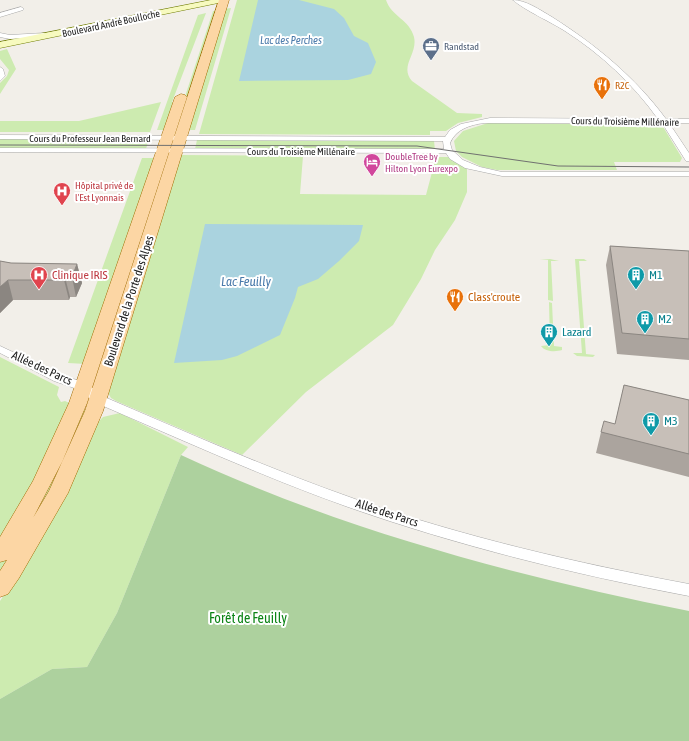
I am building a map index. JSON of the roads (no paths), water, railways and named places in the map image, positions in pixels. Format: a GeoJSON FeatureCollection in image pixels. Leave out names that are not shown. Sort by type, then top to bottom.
{"type":"FeatureCollection","features":[{"type":"Feature","properties":{"kind":"main road","name":"Boulevard André Boulloche"},"geometry":{"type":"LineString","coordinates":[[0,46],[218,2]]}},
{"type":"Feature","properties":{"kind":"main road","name":"Boulevard André Boulloche"},"geometry":{"type":"LineString","coordinates":[[0,46],[218,2]]}},
{"type":"Feature","properties":{"kind":"main road"},"geometry":{"type":"LineString","coordinates":[[193,62],[218,2]]}},
{"type":"Feature","properties":{"kind":"main road","name":"Boulevard de la Porte des Alpes"},"geometry":{"type":"LineString","coordinates":[[0,554],[34,498],[61,443],[91,393],[218,2]]}},
{"type":"Feature","properties":{"kind":"main road","name":"Boulevard de la Porte des Alpes"},"geometry":{"type":"LineString","coordinates":[[172,144],[185,84]]}},
{"type":"Feature","properties":{"kind":"main road","name":"Boulevard de la Porte des Alpes"},"geometry":{"type":"LineString","coordinates":[[0,588],[15,566],[58,493],[94,411],[91,393]]}},
{"type":"Feature","properties":{"kind":"street"},"geometry":{"type":"LineString","coordinates":[[516,0],[543,14],[591,45],[638,87],[666,121],[689,159]]}},
{"type":"Feature","properties":{"kind":"street"},"geometry":{"type":"LineString","coordinates":[[0,15],[22,9]]}},
{"type":"Feature","properties":{"kind":"street"},"geometry":{"type":"LineString","coordinates":[[0,35],[10,37],[39,35],[101,25]]}},
{"type":"Feature","properties":{"kind":"street"},"geometry":{"type":"LineString","coordinates":[[0,69],[2,76],[0,79]]}},
{"type":"Feature","properties":{"kind":"street","name":"Cours du Troisième Millénaire"},"geometry":{"type":"LineString","coordinates":[[172,144],[447,139],[453,132],[462,126],[490,120],[689,121]]}},
{"type":"Feature","properties":{"kind":"street","name":"Cours du Professeur Jean Bernard"},"geometry":{"type":"LineString","coordinates":[[0,137],[172,144]]}},
{"type":"Feature","properties":{"kind":"street"},"geometry":{"type":"LineString","coordinates":[[447,139],[448,151],[465,164],[478,170],[502,174],[689,174]]}},
{"type":"Feature","properties":{"kind":"street","name":"Cours du Troisième Millénaire"},"geometry":{"type":"LineString","coordinates":[[172,144],[448,151]]}},
{"type":"Feature","properties":{"kind":"street","name":"Cours du Professeur Jean Bernard"},"geometry":{"type":"LineString","coordinates":[[0,150],[172,144]]}},
{"type":"Feature","properties":{"kind":"street","name":"Allée des Parcs"},"geometry":{"type":"LineString","coordinates":[[0,349],[58,378],[242,462],[307,487],[377,511],[474,540],[581,569],[689,590]]}},
{"type":"Feature","properties":{"kind":"water","name":"Lac des Perches"},"geometry":{"type":"Polygon","coordinates":[[[258,0],[299,0],[334,9],[344,18],[354,36],[368,43],[376,62],[371,74],[348,80],[239,81],[258,0]]]}},
{"type":"Feature","properties":{"kind":"water","name":"Lac Feuilly"},"geometry":{"type":"Polygon","coordinates":[[[205,224],[363,225],[359,241],[339,261],[318,279],[298,287],[280,335],[237,356],[222,360],[174,363],[205,224]]]}},
{"type":"Feature","properties":{"kind":"tram line"},"geometry":{"type":"LineString","coordinates":[[0,145],[417,146],[558,166],[689,167]]}},
{"type":"Feature","properties":{"kind":"place","name":"Randstad"},"geometry":{"type":"Point","coordinates":[431,61]}},
{"type":"Feature","properties":{"kind":"place","name":"R2C"},"geometry":{"type":"Point","coordinates":[602,100]}},
{"type":"Feature","properties":{"kind":"place","name":"DoubleTree by Hilton Lyon Eurexpo"},"geometry":{"type":"Point","coordinates":[372,177]}},
{"type":"Feature","properties":{"kind":"place","name":"Hôpital privé de l'Est Lyonnais"},"geometry":{"type":"Point","coordinates":[62,206]}},
{"type":"Feature","properties":{"kind":"place","name":"Clinique IRIS"},"geometry":{"type":"Point","coordinates":[39,290]}},
{"type":"Feature","properties":{"kind":"place","name":"M1"},"geometry":{"type":"Point","coordinates":[636,290]}},
{"type":"Feature","properties":{"kind":"place","name":"Class'croute"},"geometry":{"type":"Point","coordinates":[455,312]}},
{"type":"Feature","properties":{"kind":"place","name":"M2"},"geometry":{"type":"Point","coordinates":[645,334]}},
{"type":"Feature","properties":{"kind":"place","name":"Lazard"},"geometry":{"type":"Point","coordinates":[549,347]}},
{"type":"Feature","properties":{"kind":"place","name":"M3"},"geometry":{"type":"Point","coordinates":[651,436]}},
{"type":"Feature","properties":{"kind":"park label","name":"Forêt de Feuilly"},"geometry":{"type":"Point","coordinates":[248,618]}}]}
